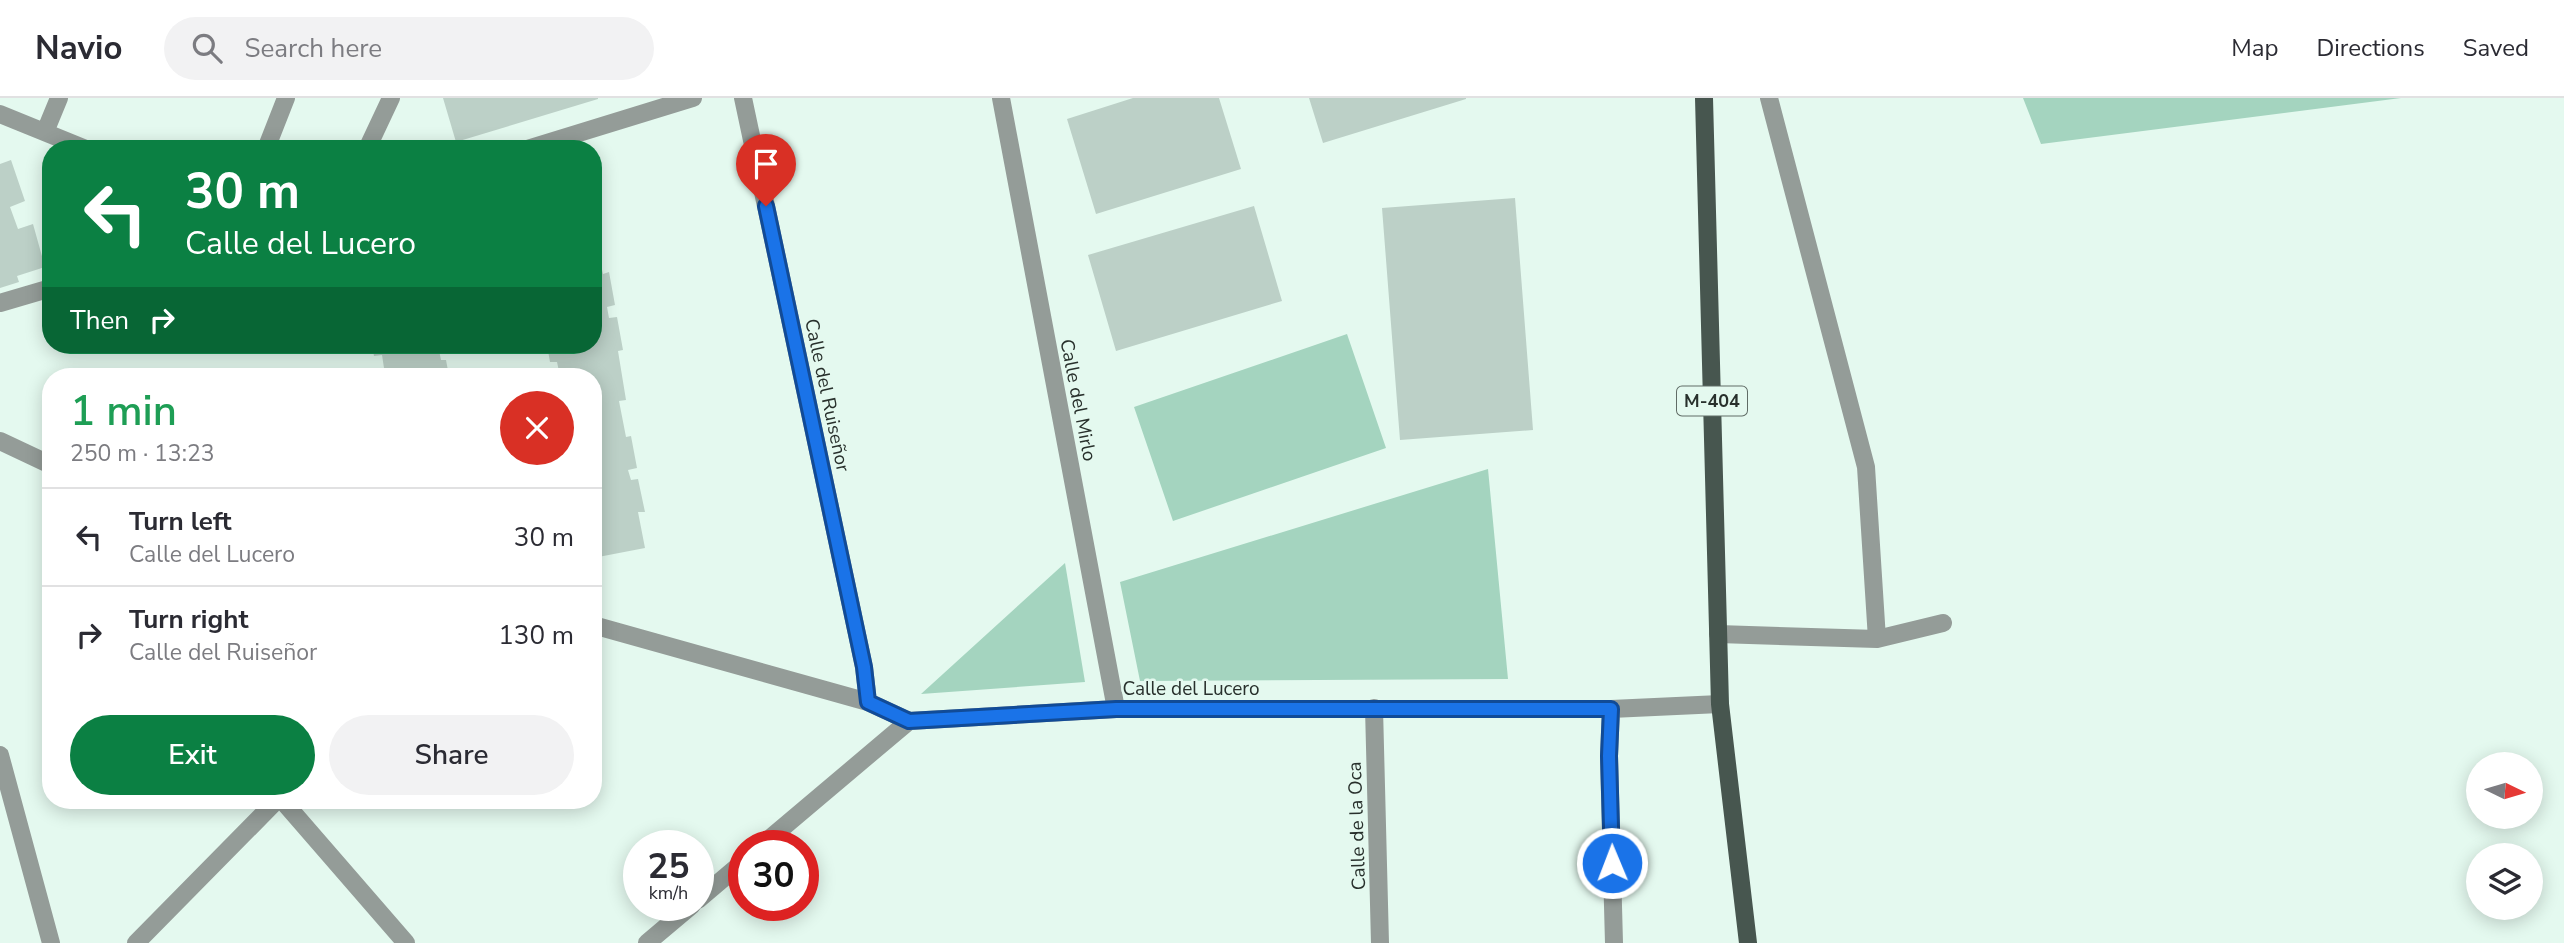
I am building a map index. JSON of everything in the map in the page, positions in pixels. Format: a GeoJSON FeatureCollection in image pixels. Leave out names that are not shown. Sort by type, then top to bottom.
{"type":"FeatureCollection","features":[{"type":"Feature","properties":{"kind":"main road","name":"M-404"},"geometry":{"type":"LineString","coordinates":[[1703,98],[1720,704],[1748,943]]}},
{"type":"Feature","properties":{"kind":"street"},"geometry":{"type":"LineString","coordinates":[[45,132],[60,98]]}},
{"type":"Feature","properties":{"kind":"street"},"geometry":{"type":"LineString","coordinates":[[270,140],[286,98]]}},
{"type":"Feature","properties":{"kind":"street"},"geometry":{"type":"LineString","coordinates":[[371,140],[391,98]]}},
{"type":"Feature","properties":{"kind":"street"},"geometry":{"type":"LineString","coordinates":[[556,140],[694,98]]}},
{"type":"Feature","properties":{"kind":"street","name":"Calle del Ruiseñor"},"geometry":{"type":"LineString","coordinates":[[743,98],[861,653],[868,702]]}},
{"type":"Feature","properties":{"kind":"street","name":"Calle del Mirlo"},"geometry":{"type":"LineString","coordinates":[[1001,98],[1116,709]]}},
{"type":"Feature","properties":{"kind":"street"},"geometry":{"type":"LineString","coordinates":[[1769,98],[1866,467],[1877,639]]}},
{"type":"Feature","properties":{"kind":"street"},"geometry":{"type":"LineString","coordinates":[[0,114],[64,140]]}},
{"type":"Feature","properties":{"kind":"street"},"geometry":{"type":"LineString","coordinates":[[0,303],[42,291]]}},
{"type":"Feature","properties":{"kind":"street"},"geometry":{"type":"LineString","coordinates":[[0,441],[42,461]]}},
{"type":"Feature","properties":{"kind":"street"},"geometry":{"type":"LineString","coordinates":[[1718,634],[1877,639],[1943,624]]}},
{"type":"Feature","properties":{"kind":"street","name":"Calle del Lucero"},"geometry":{"type":"LineString","coordinates":[[602,628],[868,702],[909,721],[1116,709],[1611,709],[1720,704]]}},
{"type":"Feature","properties":{"kind":"street","name":"Calle de la Oca"},"geometry":{"type":"LineString","coordinates":[[1374,708],[1380,943]]}},
{"type":"Feature","properties":{"kind":"street"},"geometry":{"type":"LineString","coordinates":[[1611,709],[1609,756],[1614,943]]}},
{"type":"Feature","properties":{"kind":"street"},"geometry":{"type":"LineString","coordinates":[[780,830],[909,721]]}},
{"type":"Feature","properties":{"kind":"street"},"geometry":{"type":"LineString","coordinates":[[0,755],[51,943]]}},
{"type":"Feature","properties":{"kind":"street"},"geometry":{"type":"LineString","coordinates":[[136,943],[270,809]]}},
{"type":"Feature","properties":{"kind":"street"},"geometry":{"type":"LineString","coordinates":[[287,809],[406,943]]}},
{"type":"Feature","properties":{"kind":"street"},"geometry":{"type":"LineString","coordinates":[[714,886],[728,875]]}},
{"type":"Feature","properties":{"kind":"street"},"geometry":{"type":"LineString","coordinates":[[647,943],[673,921]]}},
{"type":"Feature","properties":{"kind":"green space"},"geometry":{"type":"Polygon","coordinates":[[[2023,98],[2401,98],[2041,144],[2023,98]]]}},
{"type":"Feature","properties":{"kind":"green space"},"geometry":{"type":"Polygon","coordinates":[[[1347,334],[1386,448],[1173,521],[1134,407],[1347,334]]]}},
{"type":"Feature","properties":{"kind":"green space"},"geometry":{"type":"Polygon","coordinates":[[[1488,469],[1508,679],[1140,681],[1120,582],[1488,469]]]}},
{"type":"Feature","properties":{"kind":"green space"},"geometry":{"type":"Polygon","coordinates":[[[1065,563],[1085,682],[921,694],[1065,563]]]}},
{"type":"Feature","properties":{"kind":"building"},"geometry":{"type":"Polygon","coordinates":[[[443,98],[598,98],[463,140],[455,140],[443,98]]]}},
{"type":"Feature","properties":{"kind":"building"},"geometry":{"type":"Polygon","coordinates":[[[1133,98],[1219,98],[1241,169],[1096,214],[1067,119],[1133,98]]]}},
{"type":"Feature","properties":{"kind":"building"},"geometry":{"type":"Polygon","coordinates":[[[1309,98],[1466,98],[1466,99],[1323,143],[1309,98]]]}},
{"type":"Feature","properties":{"kind":"building"},"geometry":{"type":"Polygon","coordinates":[[[11,160],[25,201],[10,207],[18,229],[33,224],[42,256],[42,268],[17,276],[19,282],[0,288],[0,164],[11,160]]]}},
{"type":"Feature","properties":{"kind":"building"},"geometry":{"type":"Polygon","coordinates":[[[1515,198],[1533,430],[1400,440],[1382,208],[1515,198]]]}},
{"type":"Feature","properties":{"kind":"building"},"geometry":{"type":"Polygon","coordinates":[[[1254,206],[1282,301],[1116,351],[1088,255],[1254,206]]]}},
{"type":"Feature","properties":{"kind":"building"},"geometry":{"type":"Polygon","coordinates":[[[602,269],[603,274],[609,272],[615,305],[607,307],[609,318],[617,317],[623,350],[618,351],[626,400],[619,401],[626,437],[631,436],[637,468],[628,470],[631,480],[638,479],[645,512],[638,512],[645,548],[602,556],[602,368],[558,368],[557,362],[550,362],[549,354],[602,354],[602,269]]]}},
{"type":"Feature","properties":{"kind":"building"},"geometry":{"type":"Polygon","coordinates":[[[374,354],[440,354],[441,360],[446,360],[448,368],[384,368],[382,355],[374,354]]]}},
{"type":"Feature","properties":{"kind":"route"},"geometry":{"type":"LineString","coordinates":[[766,206],[864,667],[868,702],[909,721],[1116,709],[1611,709],[1609,756],[1612,863]]}}]}
